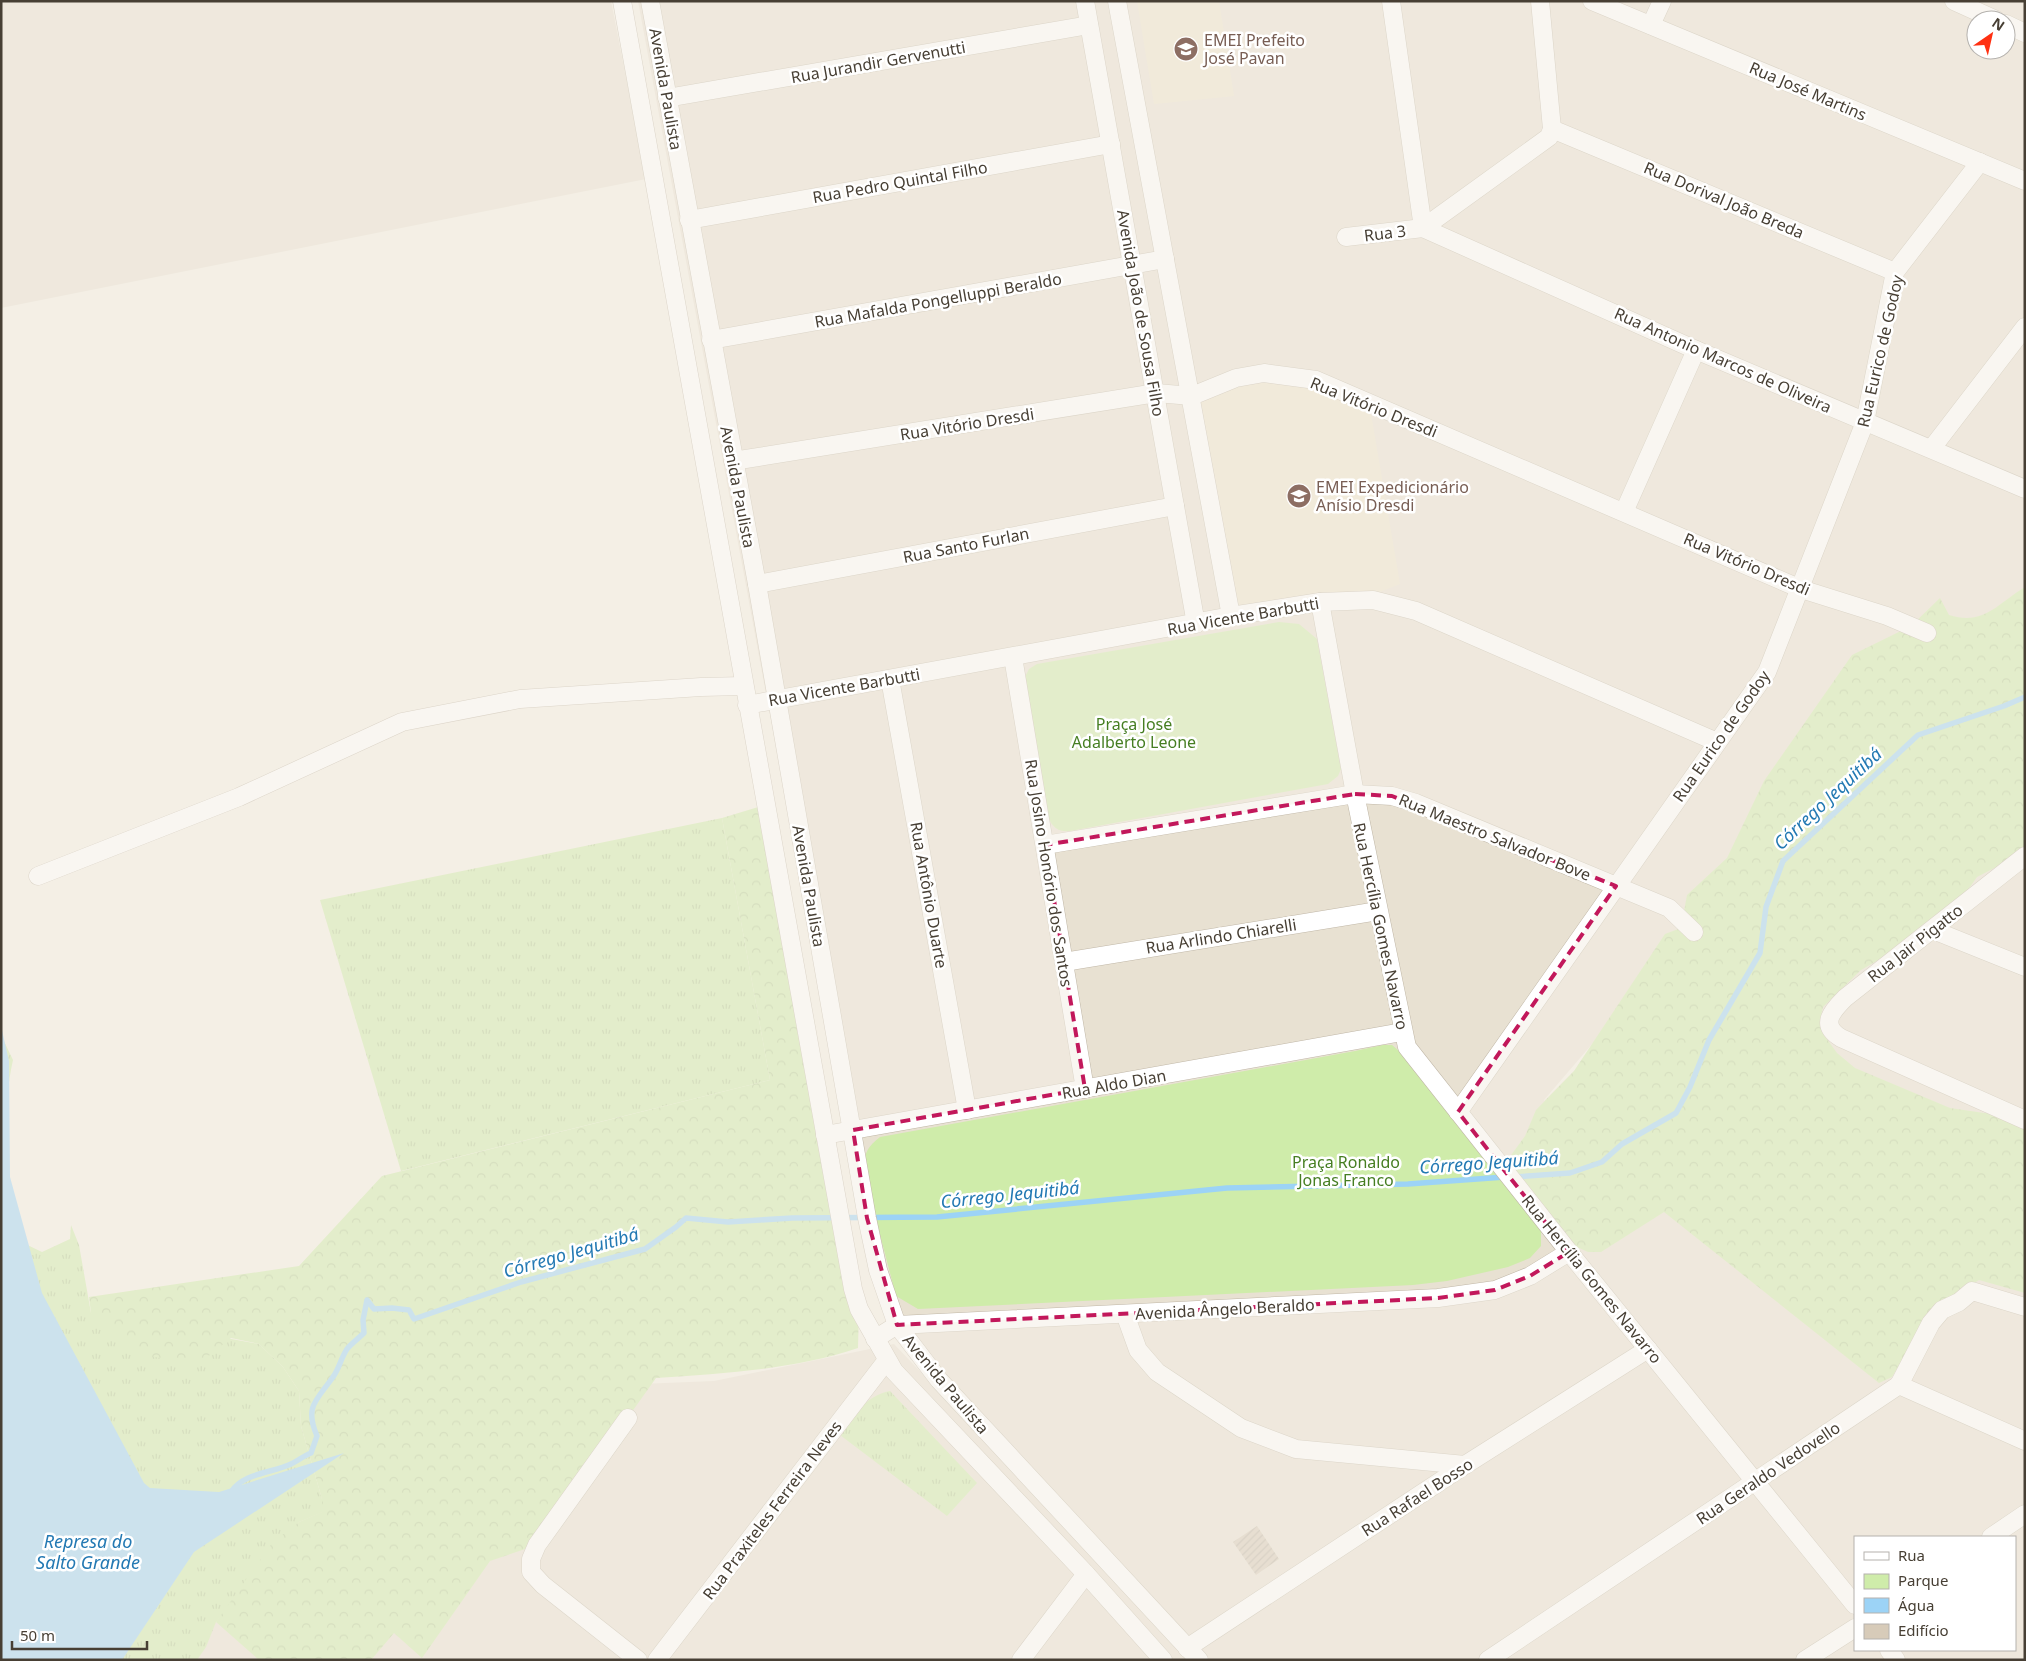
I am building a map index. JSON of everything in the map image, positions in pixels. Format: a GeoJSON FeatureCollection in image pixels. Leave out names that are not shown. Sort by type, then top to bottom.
{"type":"FeatureCollection","features":[{"type":"Feature","properties":{"kind":"street","name":"Avenida Paulista"},"geometry":{"type":"LineString","coordinates":[[622,1],[743,686],[853,1289],[859,1309],[874,1339],[894,1371],[1086,1574],[1163,1660]]}},
{"type":"Feature","properties":{"kind":"street","name":"Avenida Paulista"},"geometry":{"type":"LineString","coordinates":[[650,1],[756,584],[867,1218],[878,1270],[897,1325],[939,1380],[1193,1654]]}},
{"type":"Feature","properties":{"kind":"street","name":"Avenida João de Sousa Filho"},"geometry":{"type":"LineString","coordinates":[[1085,1],[1196,624]]}},
{"type":"Feature","properties":{"kind":"street","name":"Avenida João de Sousa Filho"},"geometry":{"type":"LineString","coordinates":[[1117,1],[1192,396],[1231,616]]}},
{"type":"Feature","properties":{"kind":"street"},"geometry":{"type":"LineString","coordinates":[[1391,1],[1423,228],[1549,137],[1552,129],[1540,1]]}},
{"type":"Feature","properties":{"kind":"street","name":"Rua José Martins"},"geometry":{"type":"LineString","coordinates":[[1592,1],[2025,181]]}},
{"type":"Feature","properties":{"kind":"street"},"geometry":{"type":"LineString","coordinates":[[1650,26],[1662,1]]}},
{"type":"Feature","properties":{"kind":"street"},"geometry":{"type":"LineString","coordinates":[[1954,1],[1974,10]]}},
{"type":"Feature","properties":{"kind":"street","name":"Rua Jurandir Gervenutti"},"geometry":{"type":"LineString","coordinates":[[668,98],[1090,25]]}},
{"type":"Feature","properties":{"kind":"street","name":"Rua Dorival João Breda"},"geometry":{"type":"LineString","coordinates":[[1552,129],[1895,272]]}},
{"type":"Feature","properties":{"kind":"street","name":"Rua Pedro Quintal Filho"},"geometry":{"type":"LineString","coordinates":[[689,220],[1111,144]]}},
{"type":"Feature","properties":{"kind":"street","name":"Rua Eurico de Godoy"},"geometry":{"type":"LineString","coordinates":[[1458,1112],[1767,672],[1865,422],[1895,272],[1980,162]]}},
{"type":"Feature","properties":{"kind":"street","name":"Rua 3"},"geometry":{"type":"LineString","coordinates":[[1346,237],[1423,228]]}},
{"type":"Feature","properties":{"kind":"street","name":"Rua Antonio Marcos de Oliveira"},"geometry":{"type":"LineString","coordinates":[[1423,228],[1696,350],[1865,422],[1932,448],[2025,489]]}},
{"type":"Feature","properties":{"kind":"street","name":"Rua Mafalda Pongelluppi Beraldo"},"geometry":{"type":"LineString","coordinates":[[711,340],[1165,260]]}},
{"type":"Feature","properties":{"kind":"street"},"geometry":{"type":"LineString","coordinates":[[1932,448],[2025,327]]}},
{"type":"Feature","properties":{"kind":"street"},"geometry":{"type":"LineString","coordinates":[[1624,512],[1696,350]]}},
{"type":"Feature","properties":{"kind":"street","name":"Rua Vitório Dresdi"},"geometry":{"type":"LineString","coordinates":[[733,461],[1156,393],[1192,396],[1236,378],[1264,373],[1316,380],[1801,588],[1887,616],[1927,633]]}},
{"type":"Feature","properties":{"kind":"street","name":"Rua Santo Furlan"},"geometry":{"type":"LineString","coordinates":[[756,584],[1175,506]]}},
{"type":"Feature","properties":{"kind":"street","name":"Rua Vicente Barbutti"},"geometry":{"type":"LineString","coordinates":[[747,705],[1196,624],[1231,616],[1320,602],[1373,600],[1416,610],[1717,742]]}},
{"type":"Feature","properties":{"kind":"street","name":"Rua Hercília Gomes Navarro"},"geometry":{"type":"LineString","coordinates":[[1320,602],[1355,794],[1402,1032],[1407,1047],[1569,1252],[1854,1604]]}},
{"type":"Feature","properties":{"kind":"street","name":"Rua Josino Honório dos Santos"},"geometry":{"type":"LineString","coordinates":[[1013,657],[1085,1089]]}},
{"type":"Feature","properties":{"kind":"street","name":"Rua Antônio Duarte"},"geometry":{"type":"LineString","coordinates":[[890,679],[967,1110]]}},
{"type":"Feature","properties":{"kind":"street"},"geometry":{"type":"LineString","coordinates":[[38,876],[239,797],[402,722],[520,699],[743,686]]}},
{"type":"Feature","properties":{"kind":"street","name":"Rua Maestro Salvador Bove"},"geometry":{"type":"LineString","coordinates":[[1044,845],[1355,794],[1392,796],[1416,803],[1669,908],[1694,932]]}},
{"type":"Feature","properties":{"kind":"street","name":"Rua Jair Pigatto"},"geometry":{"type":"LineString","coordinates":[[2025,856],[1845,998],[1832,1011],[1829,1024],[1832,1032],[1841,1038],[2025,1120]]}},
{"type":"Feature","properties":{"kind":"street","name":"Rua Arlindo Chiarelli"},"geometry":{"type":"LineString","coordinates":[[1064,962],[1378,911]]}},
{"type":"Feature","properties":{"kind":"street"},"geometry":{"type":"LineString","coordinates":[[1933,930],[2025,967]]}},
{"type":"Feature","properties":{"kind":"street","name":"Rua Aldo Dian"},"geometry":{"type":"LineString","coordinates":[[825,1135],[1402,1032]]}},
{"type":"Feature","properties":{"kind":"street","name":"Avenida Ângelo Beraldo"},"geometry":{"type":"LineString","coordinates":[[874,1339],[897,1325],[1438,1298],[1495,1290],[1530,1276],[1569,1252]]}},
{"type":"Feature","properties":{"kind":"street","name":"Rua Geraldo Vedovello"},"geometry":{"type":"LineString","coordinates":[[1488,1660],[1757,1482],[1899,1385],[1931,1323],[1942,1310],[1960,1302],[1972,1291],[2025,1307]]}},
{"type":"Feature","properties":{"kind":"street"},"geometry":{"type":"LineString","coordinates":[[1125,1314],[1138,1350],[1157,1372],[1241,1428],[1296,1450],[1465,1465]]}},
{"type":"Feature","properties":{"kind":"street","name":"Rua Rafael Bosso"},"geometry":{"type":"LineString","coordinates":[[1193,1654],[1465,1465],[1648,1350]]}},
{"type":"Feature","properties":{"kind":"street","name":"Rua Praxiteles Ferreira Neves"},"geometry":{"type":"LineString","coordinates":[[658,1660],[887,1360]]}},
{"type":"Feature","properties":{"kind":"street"},"geometry":{"type":"LineString","coordinates":[[1899,1385],[2025,1440]]}},
{"type":"Feature","properties":{"kind":"street"},"geometry":{"type":"LineString","coordinates":[[628,1418],[538,1545],[531,1559],[531,1572],[543,1585],[638,1660]]}},
{"type":"Feature","properties":{"kind":"street"},"geometry":{"type":"LineString","coordinates":[[1992,1536],[2025,1514]]}},
{"type":"Feature","properties":{"kind":"street"},"geometry":{"type":"LineString","coordinates":[[1021,1660],[1086,1574]]}},
{"type":"Feature","properties":{"kind":"street"},"geometry":{"type":"LineString","coordinates":[[1805,1660],[1854,1629]]}},
{"type":"Feature","properties":{"kind":"highlighted area"},"geometry":{"type":"Polygon","coordinates":[[[1355,794],[1392,796],[1616,886],[1458,1112],[1569,1252],[1530,1276],[1495,1290],[1438,1298],[897,1325],[867,1218],[853,1130],[1085,1089],[1045,845],[1355,794]]]}},
{"type":"Feature","properties":{"kind":"shaded area"},"geometry":{"type":"Polygon","coordinates":[[[1,1],[611,1],[646,179],[1,308],[1,1]]]}},
{"type":"Feature","properties":{"kind":"shaded area"},"geometry":{"type":"Polygon","coordinates":[[[638,1],[2025,1],[2025,1660],[1199,1660],[897,1325],[869,1226],[763,678],[638,1]],[[1949,628],[1544,1101],[1574,1071],[1949,628]]]}},
{"type":"Feature","properties":{"kind":"shaded area","name":"EMEI Prefeito José Pavan"},"geometry":{"type":"Polygon","coordinates":[[[1137,1],[1219,1],[1234,96],[1154,104],[1137,1]]]}},
{"type":"Feature","properties":{"kind":"shaded area","name":"EMEI Expedicionário Anísio Dresdi"},"geometry":{"type":"Polygon","coordinates":[[[1263,377],[1314,385],[1370,408],[1400,584],[1372,595],[1234,612],[1194,399],[1263,377]]]}},
{"type":"Feature","properties":{"kind":"shaded area"},"geometry":{"type":"Polygon","coordinates":[[[894,1344],[1194,1660],[115,1660],[362,1463],[640,1384],[714,1381],[894,1344]]]}},
{"type":"Feature","properties":{"kind":"green space"},"geometry":{"type":"Polygon","coordinates":[[[2025,587],[2025,852],[1977,877],[1945,922],[1861,970],[1823,1007],[1820,1021],[1824,1035],[1837,1053],[1855,1068],[1950,1108],[1984,1113],[2016,1109],[2025,1119],[2025,1293],[1979,1280],[1933,1308],[1892,1377],[1879,1383],[1664,1212],[1601,1252],[1588,1252],[1566,1242],[1541,1219],[1509,1158],[1525,1136],[1536,1110],[1574,1071],[1665,934],[1681,928],[1687,895],[1727,858],[1764,781],[1852,655],[1911,626],[1940,598],[1949,615],[1972,618],[1990,612],[2025,587]]]}},
{"type":"Feature","properties":{"kind":"green space","name":"Praça José Adalberto Leone"},"geometry":{"type":"Polygon","coordinates":[[[1279,622],[1299,624],[1317,639],[1341,769],[1338,776],[1328,784],[1070,831],[1062,831],[1054,827],[1048,817],[1024,679],[1029,669],[1037,664],[1279,622]]]}},
{"type":"Feature","properties":{"kind":"green space"},"geometry":{"type":"Polygon","coordinates":[[[765,805],[859,1309],[858,1348],[783,1366],[656,1378],[537,1545],[490,1561],[422,1658],[394,1633],[371,1660],[259,1660],[216,1622],[272,1543],[299,1522],[322,1512],[322,1499],[301,1426],[299,1391],[283,1367],[259,1344],[231,1338],[200,1363],[170,1360],[141,1354],[115,1335],[91,1313],[89,1297],[299,1266],[382,1176],[770,1080],[722,818],[765,805]]]}},
{"type":"Feature","properties":{"kind":"green space"},"geometry":{"type":"Polygon","coordinates":[[[722,818],[770,1080],[401,1171],[320,900],[722,818]]]}},
{"type":"Feature","properties":{"kind":"green space"},"geometry":{"type":"Polygon","coordinates":[[[1,1035],[13,1060],[7,1104],[6,1149],[13,1238],[42,1252],[70,1239],[71,1225],[79,1245],[91,1313],[259,1344],[283,1367],[299,1391],[301,1426],[322,1499],[323,1512],[299,1522],[216,1622],[206,1647],[197,1660],[1,1660],[1,1035]]]}},
{"type":"Feature","properties":{"kind":"green space","name":"Praça Ronaldo Jonas Franco"},"geometry":{"type":"Polygon","coordinates":[[[1383,1045],[1392,1045],[1405,1056],[1541,1225],[1541,1246],[1530,1258],[1508,1267],[1447,1281],[1413,1285],[918,1309],[896,1296],[865,1177],[864,1164],[866,1154],[880,1137],[1383,1045]]]}},
{"type":"Feature","properties":{"kind":"green space"},"geometry":{"type":"Polygon","coordinates":[[[890,1391],[977,1483],[947,1516],[840,1435],[861,1407],[874,1397],[890,1391]]]}},
{"type":"Feature","properties":{"kind":"water","name":"Represa do Salto Grande"},"geometry":{"type":"Polygon","coordinates":[[[1,1026],[9,1061],[10,1177],[42,1293],[144,1483],[150,1488],[219,1492],[344,1453],[194,1552],[122,1660],[1,1660],[1,1026]]]}},
{"type":"Feature","properties":{"kind":"building"},"geometry":{"type":"Polygon","coordinates":[[[1257,1526],[1279,1559],[1256,1575],[1233,1542],[1257,1526]]]}},
{"type":"Feature","properties":{"kind":"waterway","name":"Córrego Jequitibá"},"geometry":{"type":"LineString","coordinates":[[1514,1177],[1570,1173],[1602,1162],[1622,1144],[1676,1113],[1690,1087],[1709,1040],[1760,953],[1766,907],[1783,861],[1918,735],[2025,697]]}},
{"type":"Feature","properties":{"kind":"waterway","name":"Córrego Jequitibá"},"geometry":{"type":"LineString","coordinates":[[231,1492],[236,1486],[250,1477],[294,1463],[311,1453],[317,1436],[312,1417],[314,1404],[335,1374],[347,1349],[364,1333],[363,1320],[367,1300],[374,1309],[392,1308],[409,1310],[414,1319],[521,1282],[645,1249],[686,1218],[728,1222],[792,1218],[937,1217],[1227,1188],[1408,1184],[1505,1177]]}},
{"type":"Feature","properties":{"kind":"place","name":"EMEI Prefeito José Pavan"},"geometry":{"type":"Point","coordinates":[1186,49]}},
{"type":"Feature","properties":{"kind":"place","name":"EMEI Expedicionário Anísio Dresdi"},"geometry":{"type":"Point","coordinates":[1299,496]}}]}
